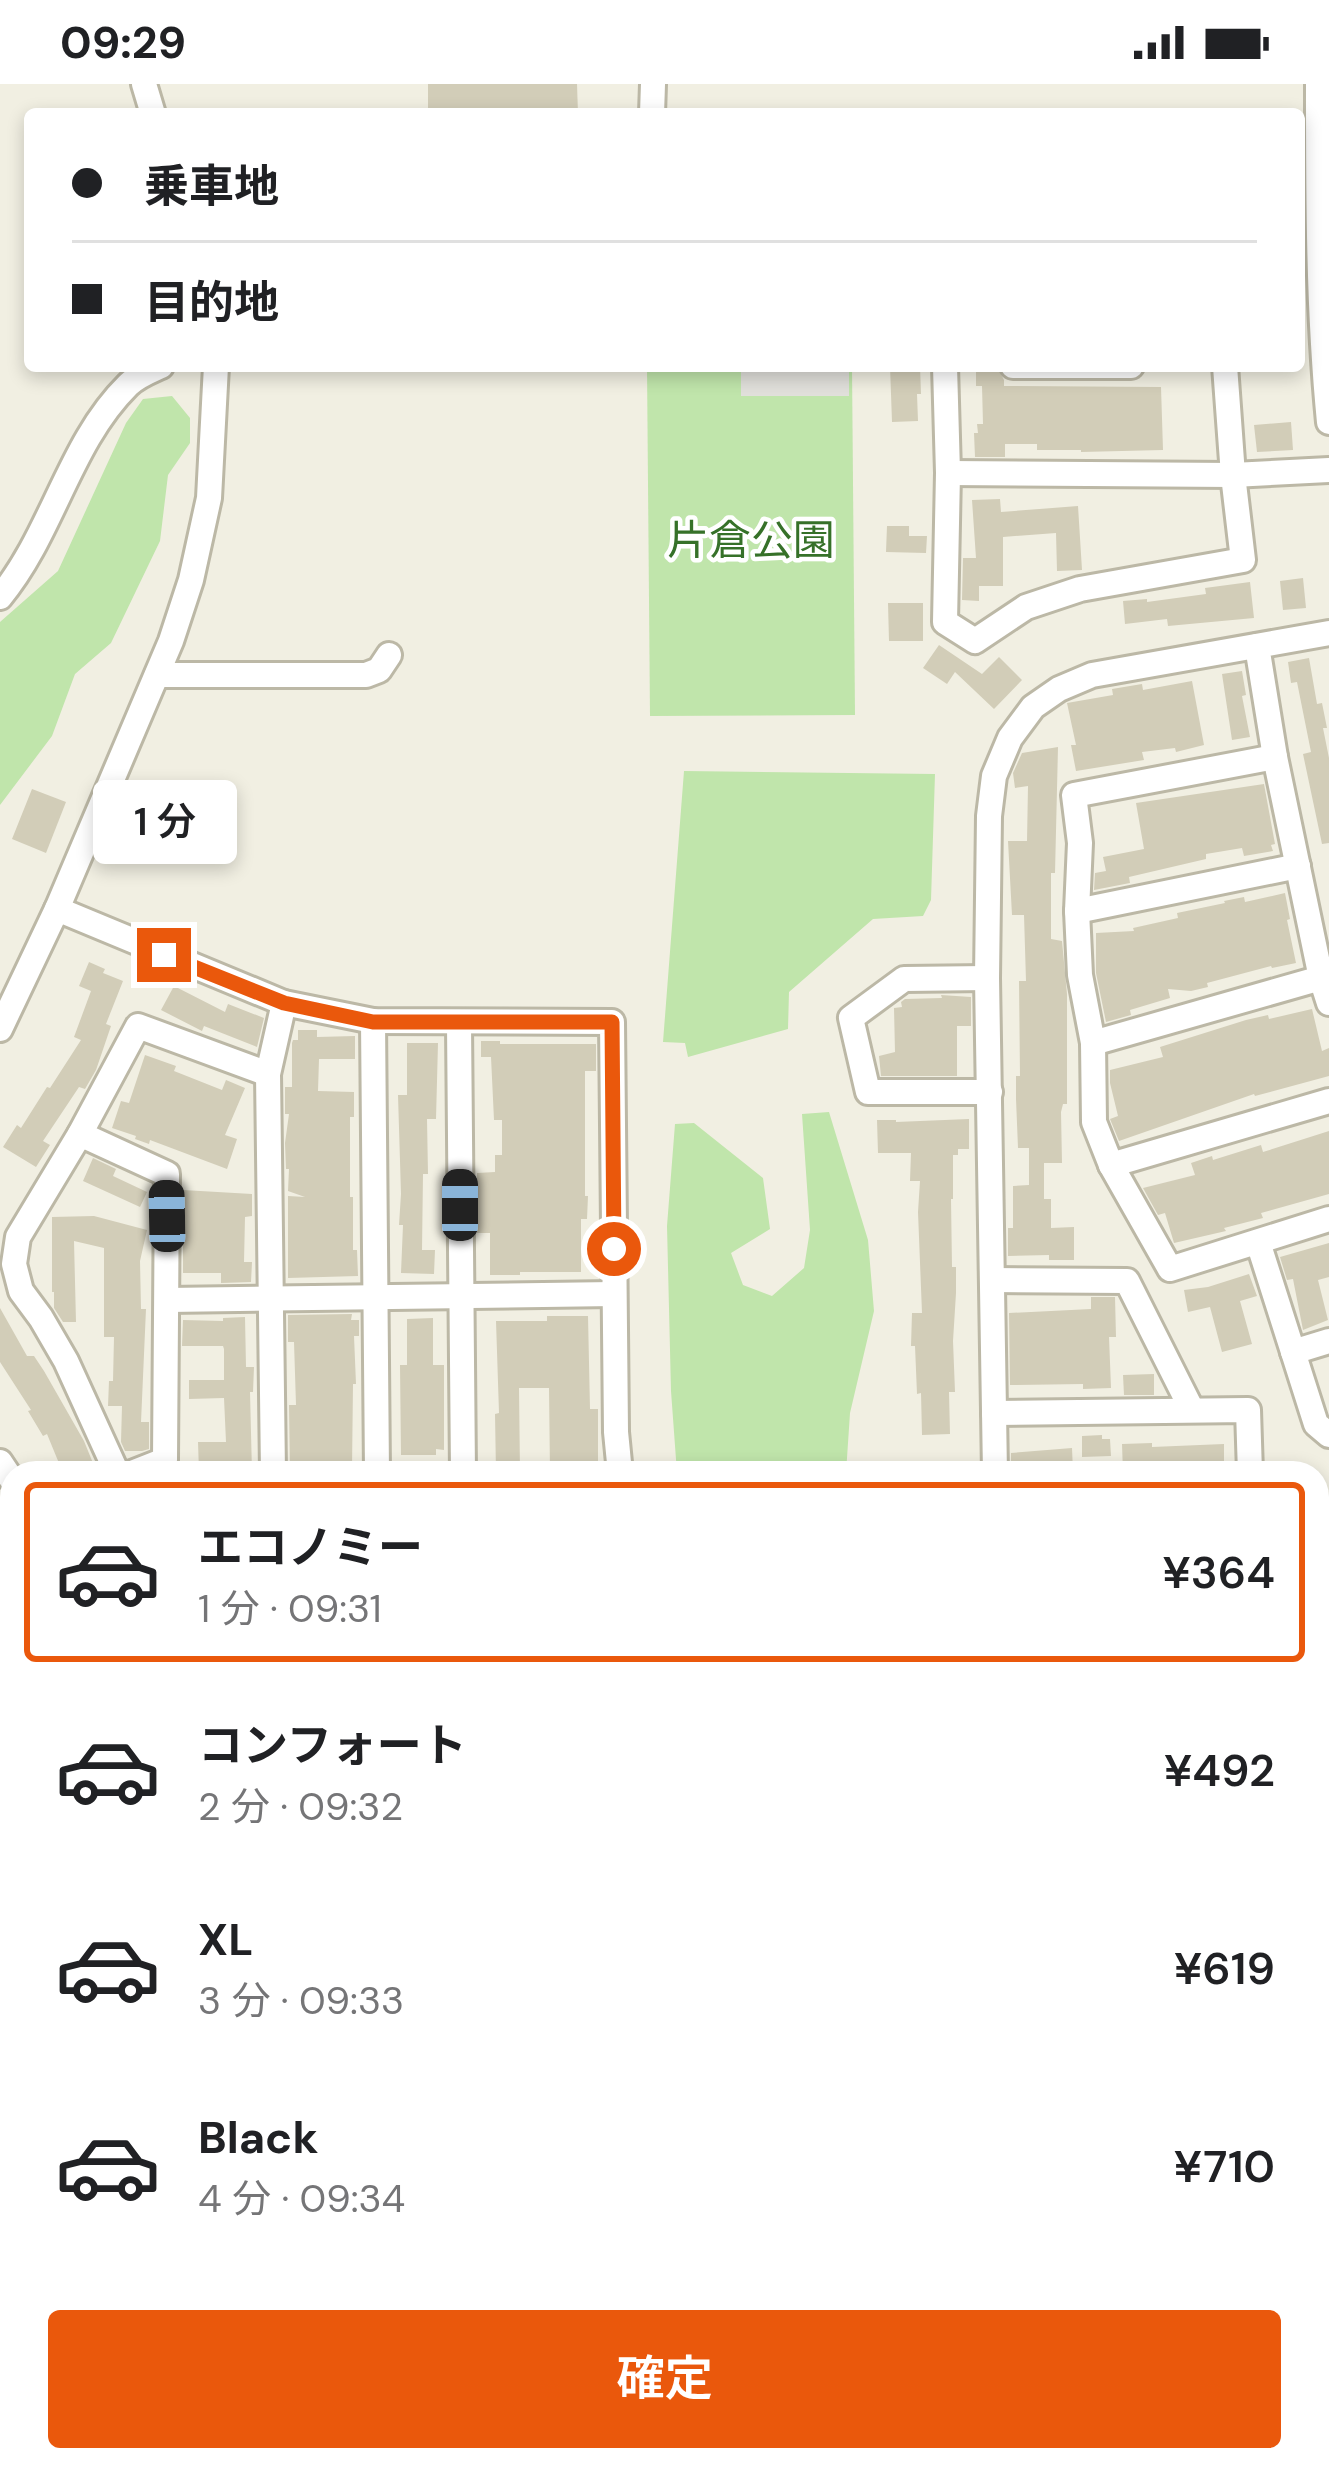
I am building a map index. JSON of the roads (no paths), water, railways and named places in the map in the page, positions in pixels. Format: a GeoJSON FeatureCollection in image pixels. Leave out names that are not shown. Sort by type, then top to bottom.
{"type":"FeatureCollection","features":[{"type":"Feature","properties":{"kind":"street"},"geometry":{"type":"LineString","coordinates":[[1318,84],[1308,181],[1329,422]]}},
{"type":"Feature","properties":{"kind":"street"},"geometry":{"type":"LineString","coordinates":[[0,597],[22,568],[100,418],[131,381],[149,372]]}},
{"type":"Feature","properties":{"kind":"street"},"geometry":{"type":"LineString","coordinates":[[0,1029],[157,675],[191,580],[209,498],[216,372]]}},
{"type":"Feature","properties":{"kind":"street"},"geometry":{"type":"LineString","coordinates":[[945,372],[945,622],[975,640],[1026,607],[1080,589],[1243,560],[1225,372]]}},
{"type":"Feature","properties":{"kind":"street"},"geometry":{"type":"LineString","coordinates":[[948,473],[1233,475],[1329,470]]}},
{"type":"Feature","properties":{"kind":"street"},"geometry":{"type":"LineString","coordinates":[[995,1461],[987,978],[988,816],[994,776],[1010,738],[1033,707],[1059,689],[1092,675],[1329,633]]}},
{"type":"Feature","properties":{"kind":"street"},"geometry":{"type":"LineString","coordinates":[[1093,1043],[1325,990],[1275,757],[1257,646]]}},
{"type":"Feature","properties":{"kind":"street"},"geometry":{"type":"LineString","coordinates":[[157,675],[366,675],[380,670],[388,656]]}},
{"type":"Feature","properties":{"kind":"street"},"geometry":{"type":"LineString","coordinates":[[1275,757],[1074,795],[1080,843],[1080,975],[1093,1043],[1094,1122],[1112,1165],[1170,1269],[1329,1219]]}},
{"type":"Feature","properties":{"kind":"street"},"geometry":{"type":"LineString","coordinates":[[1077,911],[1298,866]]}},
{"type":"Feature","properties":{"kind":"street"},"geometry":{"type":"LineString","coordinates":[[57,909],[284,1003],[373,1022],[612,1022],[619,1461]]}},
{"type":"Feature","properties":{"kind":"street"},"geometry":{"type":"LineString","coordinates":[[987,978],[904,979],[851,1018],[868,1092],[990,1092]]}},
{"type":"Feature","properties":{"kind":"street"},"geometry":{"type":"LineString","coordinates":[[273,1461],[268,1074],[284,1003]]}},
{"type":"Feature","properties":{"kind":"street"},"geometry":{"type":"LineString","coordinates":[[373,1022],[377,1461]]}},
{"type":"Feature","properties":{"kind":"street"},"geometry":{"type":"LineString","coordinates":[[459,1024],[464,1461]]}},
{"type":"Feature","properties":{"kind":"street"},"geometry":{"type":"LineString","coordinates":[[112,1461],[66,1361],[21,1291],[14,1264],[18,1238],[138,1026],[268,1074]]}},
{"type":"Feature","properties":{"kind":"street"},"geometry":{"type":"LineString","coordinates":[[1112,1165],[1329,1101]]}},
{"type":"Feature","properties":{"kind":"street"},"geometry":{"type":"LineString","coordinates":[[80,1134],[167,1174],[162,1461]]}},
{"type":"Feature","properties":{"kind":"street"},"geometry":{"type":"LineString","coordinates":[[1258,1242],[1316,1424],[1329,1435]]}},
{"type":"Feature","properties":{"kind":"street"},"geometry":{"type":"LineString","coordinates":[[993,1280],[1127,1281],[1192,1410]]}},
{"type":"Feature","properties":{"kind":"street"},"geometry":{"type":"LineString","coordinates":[[168,1300],[614,1294]]}},
{"type":"Feature","properties":{"kind":"street"},"geometry":{"type":"LineString","coordinates":[[1293,1352],[1329,1341]]}},
{"type":"Feature","properties":{"kind":"street"},"geometry":{"type":"LineString","coordinates":[[994,1413],[1248,1410],[1250,1461]]}},
{"type":"Feature","properties":{"kind":"park label","name":"片倉公園"},"geometry":{"type":"Point","coordinates":[751,540]}}]}
